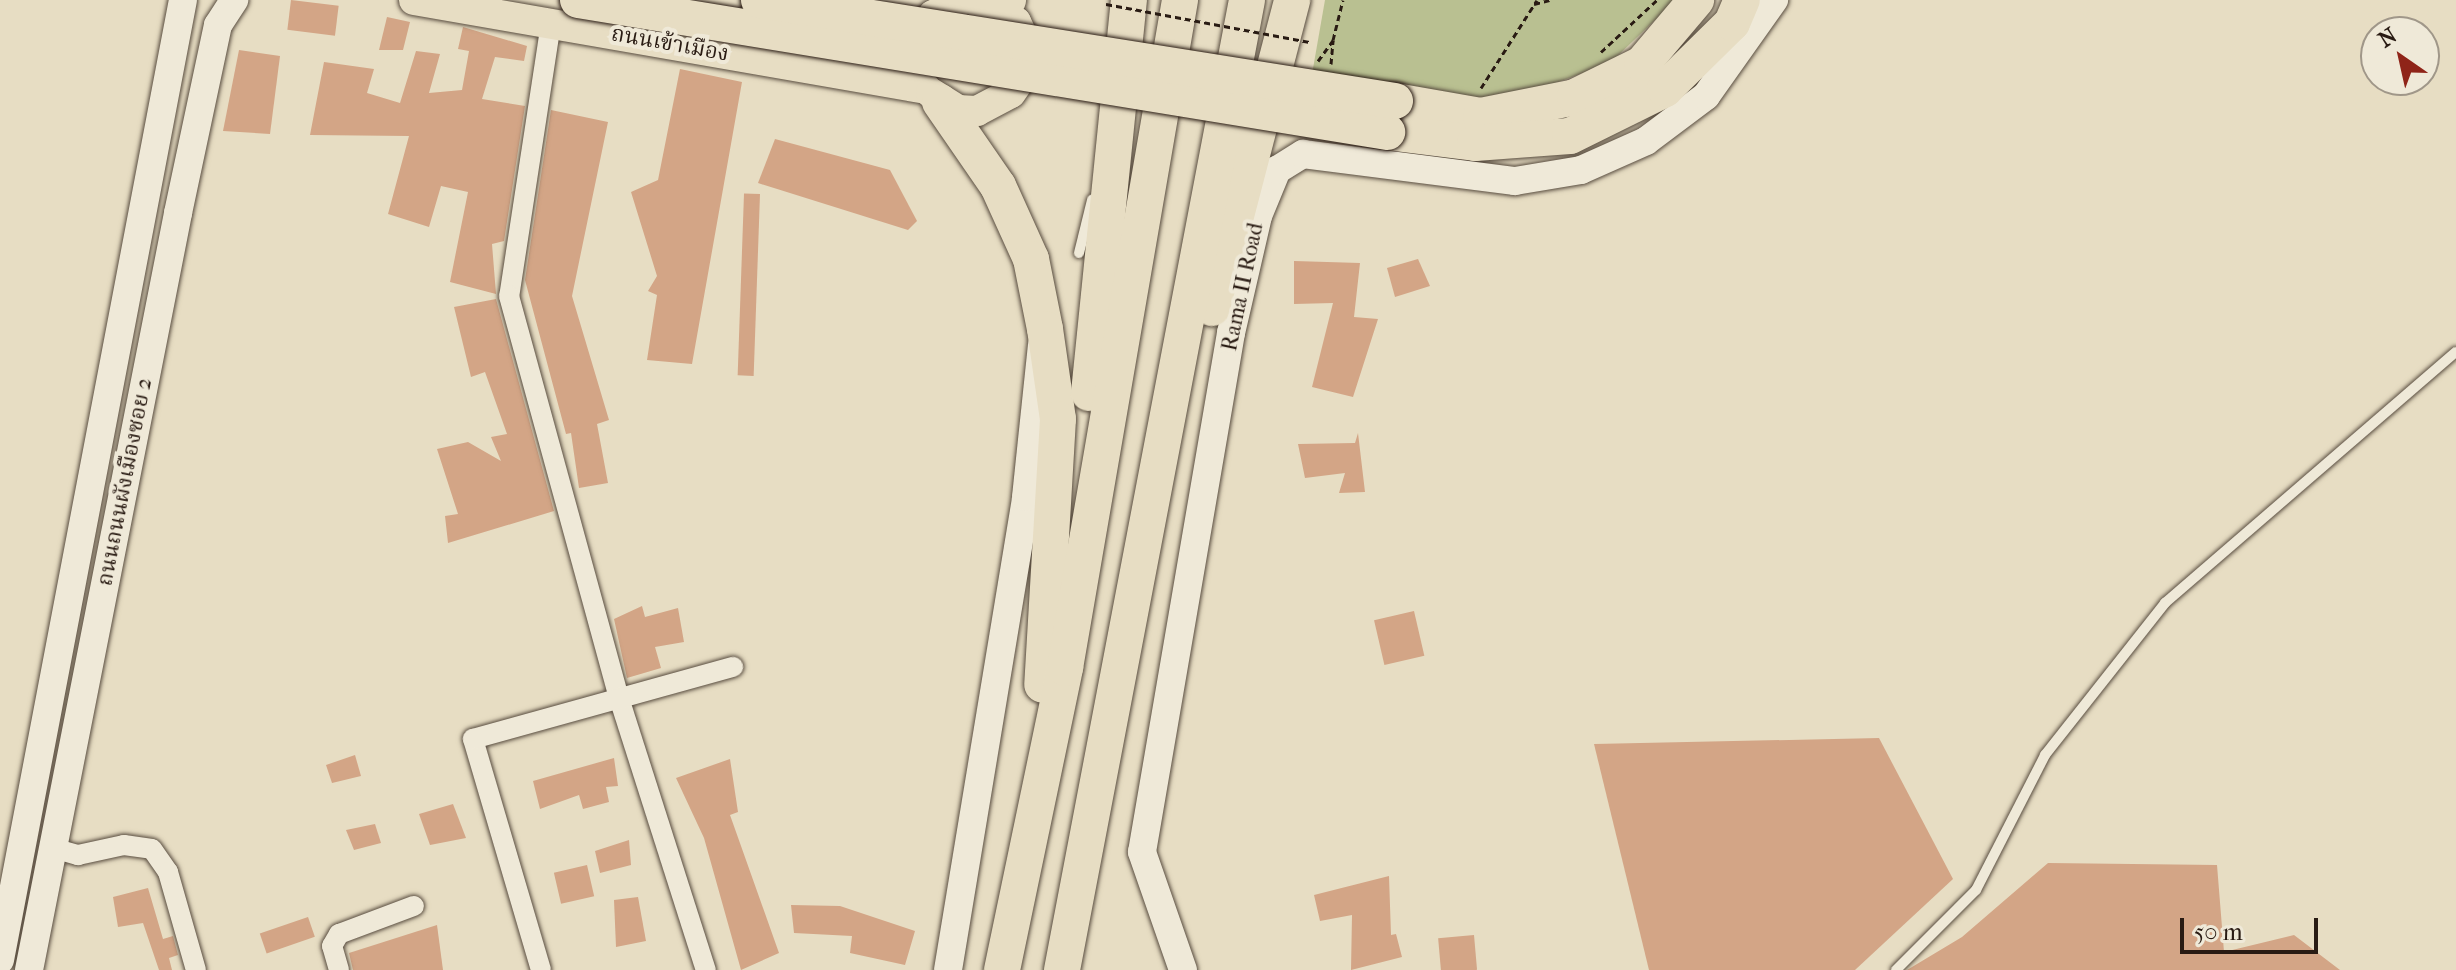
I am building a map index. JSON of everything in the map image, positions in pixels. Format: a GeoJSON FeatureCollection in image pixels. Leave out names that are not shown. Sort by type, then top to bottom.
{"type":"FeatureCollection","features":[{"type":"Feature","properties":{"kind":"highway"},"geometry":{"type":"LineString","coordinates":[[578,0],[1391,116],[1481,116],[1575,97],[1642,64],[1696,0]]}},
{"type":"Feature","properties":{"kind":"highway"},"geometry":{"type":"LineString","coordinates":[[759,0],[1391,116],[1475,143],[1570,136],[1665,89],[1732,23],[1742,0]]}},
{"type":"Feature","properties":{"kind":"highway"},"geometry":{"type":"LineString","coordinates":[[1002,970],[1065,668],[1180,0]]}},
{"type":"Feature","properties":{"kind":"highway","name":"Rama II Road"},"geometry":{"type":"LineString","coordinates":[[1062,970],[1159,475],[1247,0]]}},
{"type":"Feature","properties":{"kind":"highway"},"geometry":{"type":"LineString","coordinates":[[1159,475],[1199,355],[1292,0]]}},
{"type":"Feature","properties":{"kind":"highway"},"geometry":{"type":"LineString","coordinates":[[1065,668],[1121,54],[1117,2]]}},
{"type":"Feature","properties":{"kind":"highway"},"geometry":{"type":"LineString","coordinates":[[1024,39],[1121,54]]}},
{"type":"Feature","properties":{"kind":"highway"},"geometry":{"type":"LineString","coordinates":[[1022,77],[1116,101]]}},
{"type":"Feature","properties":{"kind":"highway"},"geometry":{"type":"LineString","coordinates":[[933,96],[998,186],[1031,259],[1058,419],[1035,814]]}},
{"type":"Feature","properties":{"kind":"highway"},"geometry":{"type":"LineString","coordinates":[[1065,668],[1118,676]]}},
{"type":"Feature","properties":{"kind":"highway"},"geometry":{"type":"LineString","coordinates":[[1077,970],[1078,888]]}},
{"type":"Feature","properties":{"kind":"main road","name":"ถนนถนนผังเมืองซอย 2"},"geometry":{"type":"LineString","coordinates":[[0,960],[8,882],[147,210],[183,0]]}},
{"type":"Feature","properties":{"kind":"main road","name":"ถนนถนนผังเมืองซอย 2"},"geometry":{"type":"LineString","coordinates":[[29,970],[178,213],[218,25],[234,0]]}},
{"type":"Feature","properties":{"kind":"main road","name":"ถนนเข้าเมือง"},"geometry":{"type":"LineString","coordinates":[[414,0],[551,23],[987,108],[1022,77]]}},
{"type":"Feature","properties":{"kind":"main road"},"geometry":{"type":"LineString","coordinates":[[912,0],[977,2],[1024,39],[1022,77]]}},
{"type":"Feature","properties":{"kind":"main road","name":"Rama II Road"},"geometry":{"type":"LineString","coordinates":[[1183,970],[1142,852],[1231,333],[1258,216],[1277,170],[1303,154],[1515,181],[1581,170],[1646,141],[1706,96],[1774,0]]}},
{"type":"Feature","properties":{"kind":"main road"},"geometry":{"type":"LineString","coordinates":[[933,96],[916,43],[977,2]]}},
{"type":"Feature","properties":{"kind":"main road"},"geometry":{"type":"LineString","coordinates":[[147,210],[178,213]]}},
{"type":"Feature","properties":{"kind":"main road"},"geometry":{"type":"LineString","coordinates":[[948,970],[1023,512],[1045,329]]}},
{"type":"Feature","properties":{"kind":"street"},"geometry":{"type":"LineString","coordinates":[[551,23],[509,296],[619,698],[706,970]]}},
{"type":"Feature","properties":{"kind":"street"},"geometry":{"type":"LineString","coordinates":[[541,970],[473,739],[733,667]]}},
{"type":"Feature","properties":{"kind":"street"},"geometry":{"type":"LineString","coordinates":[[53,848],[78,855],[124,845],[152,849],[168,872],[196,970]]}},
{"type":"Feature","properties":{"kind":"street"},"geometry":{"type":"LineString","coordinates":[[339,970],[332,946],[339,934],[414,906]]}},
{"type":"Feature","properties":{"kind":"lane"},"geometry":{"type":"LineString","coordinates":[[1079,253],[1116,101]]}},
{"type":"Feature","properties":{"kind":"lane"},"geometry":{"type":"LineString","coordinates":[[1896,970],[1976,890],[2045,755],[2165,603],[2456,352]]}},
{"type":"Feature","properties":{"kind":"path"},"geometry":{"type":"LineString","coordinates":[[1329,75],[1333,40],[1343,0]]}},
{"type":"Feature","properties":{"kind":"path"},"geometry":{"type":"LineString","coordinates":[[1478,91],[1536,2],[1550,0]]}},
{"type":"Feature","properties":{"kind":"path"},"geometry":{"type":"LineString","coordinates":[[1594,57],[1657,0]]}},
{"type":"Feature","properties":{"kind":"path"},"geometry":{"type":"LineString","coordinates":[[1117,2],[1309,42]]}},
{"type":"Feature","properties":{"kind":"path"},"geometry":{"type":"LineString","coordinates":[[1306,60],[1321,61],[1333,40]]}},
{"type":"Feature","properties":{"kind":"path"},"geometry":{"type":"LineString","coordinates":[[1470,92],[1493,90]]}},
{"type":"Feature","properties":{"kind":"green space"},"geometry":{"type":"Polygon","coordinates":[[[1325,0],[1676,0],[1610,63],[1501,103],[1311,80],[1325,0]]]}},
{"type":"Feature","properties":{"kind":"building"},"geometry":{"type":"Polygon","coordinates":[[[291,0],[339,6],[335,36],[287,30],[291,0]]]}},
{"type":"Feature","properties":{"kind":"building"},"geometry":{"type":"Polygon","coordinates":[[[387,17],[410,22],[403,50],[379,50],[387,17]]]}},
{"type":"Feature","properties":{"kind":"building"},"geometry":{"type":"Polygon","coordinates":[[[463,27],[527,46],[524,61],[495,57],[482,99],[525,106],[504,241],[492,244],[496,294],[450,282],[468,192],[441,186],[429,227],[388,214],[409,136],[310,135],[324,62],[374,69],[367,93],[400,103],[416,51],[440,54],[429,93],[462,90],[469,51],[458,49],[463,27]]]}},
{"type":"Feature","properties":{"kind":"building"},"geometry":{"type":"Polygon","coordinates":[[[239,50],[280,56],[270,134],[223,131],[239,50]]]}},
{"type":"Feature","properties":{"kind":"building"},"geometry":{"type":"Polygon","coordinates":[[[680,69],[742,82],[692,364],[647,360],[657,295],[648,291],[657,276],[631,192],[658,180],[680,69]]]}},
{"type":"Feature","properties":{"kind":"building"},"geometry":{"type":"Polygon","coordinates":[[[551,110],[608,122],[572,296],[609,420],[597,424],[608,483],[579,488],[571,433],[566,434],[525,280],[551,110]]]}},
{"type":"Feature","properties":{"kind":"building"},"geometry":{"type":"Polygon","coordinates":[[[775,139],[890,170],[917,221],[908,230],[758,183],[775,139]]]}},
{"type":"Feature","properties":{"kind":"building"},"geometry":{"type":"Polygon","coordinates":[[[744,193],[760,194],[754,376],[738,375],[744,193]]]}},
{"type":"Feature","properties":{"kind":"building"},"geometry":{"type":"Polygon","coordinates":[[[1418,259],[1430,286],[1395,297],[1387,268],[1418,259]]]}},
{"type":"Feature","properties":{"kind":"building"},"geometry":{"type":"Polygon","coordinates":[[[1294,261],[1360,263],[1354,317],[1378,319],[1353,397],[1312,387],[1333,303],[1294,304],[1294,261]]]}},
{"type":"Feature","properties":{"kind":"building"},"geometry":{"type":"Polygon","coordinates":[[[496,299],[554,511],[448,543],[445,516],[458,514],[437,449],[468,442],[501,461],[491,437],[507,434],[485,372],[471,377],[454,307],[496,299]]]}},
{"type":"Feature","properties":{"kind":"building"},"geometry":{"type":"Polygon","coordinates":[[[1358,433],[1365,492],[1339,493],[1345,473],[1305,478],[1298,444],[1355,443],[1358,433]]]}},
{"type":"Feature","properties":{"kind":"building"},"geometry":{"type":"Polygon","coordinates":[[[642,606],[645,617],[678,608],[684,642],[655,647],[661,668],[627,678],[614,619],[642,606]]]}},
{"type":"Feature","properties":{"kind":"building"},"geometry":{"type":"Polygon","coordinates":[[[1414,611],[1424,656],[1384,665],[1374,620],[1414,611]]]}},
{"type":"Feature","properties":{"kind":"building"},"geometry":{"type":"Polygon","coordinates":[[[1879,738],[1953,879],[1855,970],[1649,970],[1594,744],[1879,738]]]}},
{"type":"Feature","properties":{"kind":"building"},"geometry":{"type":"Polygon","coordinates":[[[355,755],[361,776],[332,783],[326,765],[355,755]]]}},
{"type":"Feature","properties":{"kind":"building"},"geometry":{"type":"Polygon","coordinates":[[[614,758],[618,786],[606,787],[609,802],[583,809],[579,795],[540,809],[533,781],[614,758]]]}},
{"type":"Feature","properties":{"kind":"building"},"geometry":{"type":"Polygon","coordinates":[[[730,759],[738,812],[730,815],[779,953],[741,970],[704,838],[676,778],[730,759]]]}},
{"type":"Feature","properties":{"kind":"building"},"geometry":{"type":"Polygon","coordinates":[[[453,804],[466,838],[430,845],[419,814],[453,804]]]}},
{"type":"Feature","properties":{"kind":"building"},"geometry":{"type":"Polygon","coordinates":[[[375,824],[381,843],[354,850],[346,830],[375,824]]]}},
{"type":"Feature","properties":{"kind":"building"},"geometry":{"type":"Polygon","coordinates":[[[629,840],[631,865],[600,873],[595,851],[629,840]]]}},
{"type":"Feature","properties":{"kind":"building"},"geometry":{"type":"Polygon","coordinates":[[[2048,863],[2217,865],[2224,952],[2294,935],[2340,970],[1907,970],[1962,937],[2048,863]]]}},
{"type":"Feature","properties":{"kind":"building"},"geometry":{"type":"Polygon","coordinates":[[[587,865],[594,896],[561,904],[554,873],[587,865]]]}},
{"type":"Feature","properties":{"kind":"building"},"geometry":{"type":"Polygon","coordinates":[[[1389,876],[1391,935],[1396,934],[1402,957],[1351,970],[1352,915],[1320,921],[1314,895],[1389,876]]]}},
{"type":"Feature","properties":{"kind":"building"},"geometry":{"type":"Polygon","coordinates":[[[148,888],[163,939],[173,936],[178,955],[169,958],[172,970],[159,970],[143,923],[118,927],[113,897],[148,888]]]}},
{"type":"Feature","properties":{"kind":"building"},"geometry":{"type":"Polygon","coordinates":[[[638,897],[646,941],[616,947],[614,900],[638,897]]]}},
{"type":"Feature","properties":{"kind":"building"},"geometry":{"type":"Polygon","coordinates":[[[791,905],[840,906],[915,931],[905,965],[850,953],[852,936],[794,933],[791,905]]]}},
{"type":"Feature","properties":{"kind":"building"},"geometry":{"type":"Polygon","coordinates":[[[308,917],[315,937],[267,953],[260,934],[308,917]]]}},
{"type":"Feature","properties":{"kind":"building"},"geometry":{"type":"Polygon","coordinates":[[[437,925],[443,970],[353,970],[349,953],[437,925]]]}},
{"type":"Feature","properties":{"kind":"building"},"geometry":{"type":"Polygon","coordinates":[[[1474,935],[1477,970],[1441,970],[1438,938],[1474,935]]]}}]}
